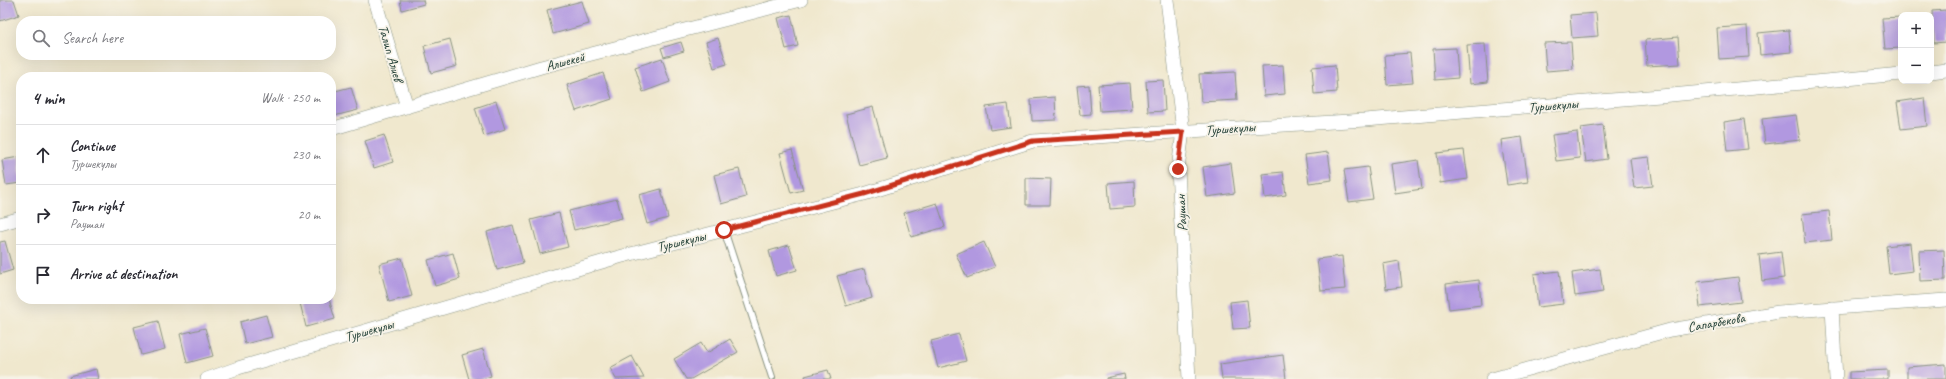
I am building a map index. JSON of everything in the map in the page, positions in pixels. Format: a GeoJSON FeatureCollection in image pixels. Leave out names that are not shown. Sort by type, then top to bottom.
{"type":"FeatureCollection","features":[{"type":"Feature","properties":{"kind":"street","name":"Талип Алиев"},"geometry":{"type":"LineString","coordinates":[[375,0],[407,107]]}},
{"type":"Feature","properties":{"kind":"street","name":"Алшекей"},"geometry":{"type":"LineString","coordinates":[[336,128],[541,67],[800,0]]}},
{"type":"Feature","properties":{"kind":"street","name":"Раушан"},"geometry":{"type":"LineString","coordinates":[[1167,0],[1183,132],[1178,169],[1189,379]]}},
{"type":"Feature","properties":{"kind":"street"},"geometry":{"type":"LineString","coordinates":[[1934,72],[1946,70]]}},
{"type":"Feature","properties":{"kind":"street","name":"Туршекулы"},"geometry":{"type":"LineString","coordinates":[[207,379],[246,366],[612,260],[864,194],[1033,141],[1365,120],[1660,96],[1898,74]]}},
{"type":"Feature","properties":{"kind":"street"},"geometry":{"type":"LineString","coordinates":[[0,224],[16,219]]}},
{"type":"Feature","properties":{"kind":"street","name":"Сапарбекова"},"geometry":{"type":"LineString","coordinates":[[1492,379],[1670,330],[1779,312],[1946,300]]}},
{"type":"Feature","properties":{"kind":"street"},"geometry":{"type":"LineString","coordinates":[[1832,308],[1836,379]]}},
{"type":"Feature","properties":{"kind":"lane"},"geometry":{"type":"LineString","coordinates":[[724,230],[772,377]]}},
{"type":"Feature","properties":{"kind":"building"},"geometry":{"type":"Polygon","coordinates":[[[0,0],[14,0],[19,15],[0,21],[0,0]]]}},
{"type":"Feature","properties":{"kind":"building"},"geometry":{"type":"Polygon","coordinates":[[[400,0],[423,0],[424,4],[402,10],[400,0]]]}},
{"type":"Feature","properties":{"kind":"building"},"geometry":{"type":"Polygon","coordinates":[[[582,1],[589,24],[553,34],[547,10],[582,1]]]}},
{"type":"Feature","properties":{"kind":"building"},"geometry":{"type":"Polygon","coordinates":[[[1946,10],[1946,42],[1934,43],[1934,12],[1932,11],[1946,10]]]}},
{"type":"Feature","properties":{"kind":"building"},"geometry":{"type":"Polygon","coordinates":[[[1596,13],[1598,36],[1572,38],[1570,15],[1596,13]]]}},
{"type":"Feature","properties":{"kind":"building"},"geometry":{"type":"Polygon","coordinates":[[[791,15],[798,46],[786,49],[778,18],[791,15]]]}},
{"type":"Feature","properties":{"kind":"building"},"geometry":{"type":"Polygon","coordinates":[[[1898,17],[1898,48],[1885,49],[1882,18],[1898,17]]]}},
{"type":"Feature","properties":{"kind":"building"},"geometry":{"type":"Polygon","coordinates":[[[1747,26],[1749,57],[1719,59],[1717,28],[1747,26]]]}},
{"type":"Feature","properties":{"kind":"building"},"geometry":{"type":"Polygon","coordinates":[[[1789,30],[1791,52],[1760,55],[1758,33],[1789,30]]]}},
{"type":"Feature","properties":{"kind":"building"},"geometry":{"type":"Polygon","coordinates":[[[1678,37],[1680,64],[1647,66],[1645,40],[1678,37]]]}},
{"type":"Feature","properties":{"kind":"building"},"geometry":{"type":"Polygon","coordinates":[[[718,38],[727,64],[714,68],[706,42],[718,38]]]}},
{"type":"Feature","properties":{"kind":"building"},"geometry":{"type":"Polygon","coordinates":[[[450,39],[457,66],[431,73],[424,46],[450,39]]]}},
{"type":"Feature","properties":{"kind":"building"},"geometry":{"type":"Polygon","coordinates":[[[681,42],[684,51],[664,57],[661,48],[681,42]]]}},
{"type":"Feature","properties":{"kind":"building"},"geometry":{"type":"Polygon","coordinates":[[[1571,42],[1573,69],[1546,71],[1544,43],[1571,42]]]}},
{"type":"Feature","properties":{"kind":"building"},"geometry":{"type":"Polygon","coordinates":[[[1485,44],[1488,82],[1470,84],[1467,45],[1485,44]]]}},
{"type":"Feature","properties":{"kind":"building"},"geometry":{"type":"Polygon","coordinates":[[[1456,48],[1458,78],[1435,80],[1433,49],[1456,48]]]}},
{"type":"Feature","properties":{"kind":"building"},"geometry":{"type":"Polygon","coordinates":[[[1410,53],[1413,83],[1387,85],[1385,55],[1410,53]]]}},
{"type":"Feature","properties":{"kind":"building"},"geometry":{"type":"Polygon","coordinates":[[[662,58],[670,82],[643,92],[635,67],[662,58]]]}},
{"type":"Feature","properties":{"kind":"building"},"geometry":{"type":"Polygon","coordinates":[[[1283,65],[1285,94],[1264,96],[1262,66],[1283,65]]]}},
{"type":"Feature","properties":{"kind":"building"},"geometry":{"type":"Polygon","coordinates":[[[1335,65],[1337,92],[1314,94],[1312,67],[1335,65]]]}},
{"type":"Feature","properties":{"kind":"building"},"geometry":{"type":"Polygon","coordinates":[[[1235,72],[1237,100],[1201,102],[1199,74],[1235,72]]]}},
{"type":"Feature","properties":{"kind":"building"},"geometry":{"type":"Polygon","coordinates":[[[603,73],[612,99],[576,111],[567,85],[603,73]]]}},
{"type":"Feature","properties":{"kind":"building"},"geometry":{"type":"Polygon","coordinates":[[[1163,80],[1165,111],[1148,112],[1146,81],[1163,80]]]}},
{"type":"Feature","properties":{"kind":"building"},"geometry":{"type":"Polygon","coordinates":[[[1130,83],[1132,109],[1100,111],[1098,85],[1130,83]]]}},
{"type":"Feature","properties":{"kind":"building"},"geometry":{"type":"Polygon","coordinates":[[[1089,85],[1091,114],[1080,115],[1077,86],[1089,85]]]}},
{"type":"Feature","properties":{"kind":"building"},"geometry":{"type":"Polygon","coordinates":[[[351,87],[358,110],[336,116],[336,91],[351,87]]]}},
{"type":"Feature","properties":{"kind":"building"},"geometry":{"type":"Polygon","coordinates":[[[1055,97],[1056,120],[1032,121],[1031,99],[1055,97]]]}},
{"type":"Feature","properties":{"kind":"building"},"geometry":{"type":"Polygon","coordinates":[[[1924,98],[1927,126],[1901,129],[1897,102],[1924,98]]]}},
{"type":"Feature","properties":{"kind":"building"},"geometry":{"type":"Polygon","coordinates":[[[496,101],[505,129],[484,136],[475,108],[496,101]]]}},
{"type":"Feature","properties":{"kind":"building"},"geometry":{"type":"Polygon","coordinates":[[[1008,104],[1011,127],[990,130],[986,107],[1008,104]]]}},
{"type":"Feature","properties":{"kind":"building"},"geometry":{"type":"Polygon","coordinates":[[[873,107],[887,158],[859,165],[846,114],[873,107]]]}},
{"type":"Feature","properties":{"kind":"building"},"geometry":{"type":"Polygon","coordinates":[[[1796,115],[1800,140],[1765,144],[1762,119],[1796,115]]]}},
{"type":"Feature","properties":{"kind":"building"},"geometry":{"type":"Polygon","coordinates":[[[1744,119],[1748,149],[1727,151],[1724,122],[1744,119]]]}},
{"type":"Feature","properties":{"kind":"building"},"geometry":{"type":"Polygon","coordinates":[[[1603,125],[1607,159],[1586,162],[1581,128],[1603,125]]]}},
{"type":"Feature","properties":{"kind":"building"},"geometry":{"type":"Polygon","coordinates":[[[1577,132],[1580,158],[1556,161],[1552,135],[1577,132]]]}},
{"type":"Feature","properties":{"kind":"building"},"geometry":{"type":"Polygon","coordinates":[[[384,135],[393,162],[374,168],[365,141],[384,135]]]}},
{"type":"Feature","properties":{"kind":"building"},"geometry":{"type":"Polygon","coordinates":[[[1522,137],[1528,182],[1507,185],[1501,140],[1522,137]]]}},
{"type":"Feature","properties":{"kind":"building"},"geometry":{"type":"Polygon","coordinates":[[[792,150],[803,190],[791,193],[780,153],[792,150]]]}},
{"type":"Feature","properties":{"kind":"building"},"geometry":{"type":"Polygon","coordinates":[[[1464,150],[1468,179],[1440,183],[1437,153],[1464,150]]]}},
{"type":"Feature","properties":{"kind":"building"},"geometry":{"type":"Polygon","coordinates":[[[1328,152],[1332,180],[1309,183],[1305,155],[1328,152]]]}},
{"type":"Feature","properties":{"kind":"building"},"geometry":{"type":"Polygon","coordinates":[[[1649,157],[1653,186],[1634,188],[1630,159],[1649,157]]]}},
{"type":"Feature","properties":{"kind":"building"},"geometry":{"type":"Polygon","coordinates":[[[16,158],[16,184],[6,185],[2,160],[16,158]]]}},
{"type":"Feature","properties":{"kind":"building"},"geometry":{"type":"Polygon","coordinates":[[[1418,160],[1422,189],[1395,193],[1391,164],[1418,160]]]}},
{"type":"Feature","properties":{"kind":"building"},"geometry":{"type":"Polygon","coordinates":[[[1231,163],[1235,193],[1207,197],[1203,167],[1231,163]]]}},
{"type":"Feature","properties":{"kind":"building"},"geometry":{"type":"Polygon","coordinates":[[[1368,167],[1373,199],[1349,202],[1344,170],[1368,167]]]}},
{"type":"Feature","properties":{"kind":"building"},"geometry":{"type":"Polygon","coordinates":[[[739,169],[746,197],[721,204],[714,175],[739,169]]]}},
{"type":"Feature","properties":{"kind":"building"},"geometry":{"type":"Polygon","coordinates":[[[1283,172],[1286,195],[1265,198],[1262,174],[1283,172]]]}},
{"type":"Feature","properties":{"kind":"building"},"geometry":{"type":"Polygon","coordinates":[[[1026,178],[1051,179],[1050,205],[1026,205],[1026,178]]]}},
{"type":"Feature","properties":{"kind":"building"},"geometry":{"type":"Polygon","coordinates":[[[1134,181],[1135,207],[1110,209],[1108,183],[1134,181]]]}},
{"type":"Feature","properties":{"kind":"building"},"geometry":{"type":"Polygon","coordinates":[[[661,189],[668,218],[647,224],[639,195],[661,189]]]}},
{"type":"Feature","properties":{"kind":"building"},"geometry":{"type":"Polygon","coordinates":[[[617,199],[622,218],[574,230],[569,211],[617,199]]]}},
{"type":"Feature","properties":{"kind":"building"},"geometry":{"type":"Polygon","coordinates":[[[937,203],[945,227],[911,237],[904,213],[937,203]]]}},
{"type":"Feature","properties":{"kind":"building"},"geometry":{"type":"Polygon","coordinates":[[[1829,211],[1832,240],[1805,243],[1802,214],[1829,211]]]}},
{"type":"Feature","properties":{"kind":"building"},"geometry":{"type":"Polygon","coordinates":[[[559,213],[568,247],[540,254],[531,220],[559,213]]]}},
{"type":"Feature","properties":{"kind":"building"},"geometry":{"type":"Polygon","coordinates":[[[513,225],[523,263],[497,270],[487,232],[513,225]]]}},
{"type":"Feature","properties":{"kind":"building"},"geometry":{"type":"Polygon","coordinates":[[[5,241],[13,270],[0,274],[0,242],[5,241]]]}},
{"type":"Feature","properties":{"kind":"building"},"geometry":{"type":"Polygon","coordinates":[[[984,242],[995,267],[967,278],[956,254],[984,242]]]}},
{"type":"Feature","properties":{"kind":"building"},"geometry":{"type":"Polygon","coordinates":[[[1910,243],[1913,271],[1889,274],[1886,246],[1910,243]]]}},
{"type":"Feature","properties":{"kind":"building"},"geometry":{"type":"Polygon","coordinates":[[[789,245],[797,270],[776,276],[769,251],[789,245]]]}},
{"type":"Feature","properties":{"kind":"building"},"geometry":{"type":"Polygon","coordinates":[[[1944,250],[1945,280],[1920,281],[1919,251],[1944,250]]]}},
{"type":"Feature","properties":{"kind":"building"},"geometry":{"type":"Polygon","coordinates":[[[1781,252],[1784,278],[1762,281],[1759,255],[1781,252]]]}},
{"type":"Feature","properties":{"kind":"building"},"geometry":{"type":"Polygon","coordinates":[[[453,253],[460,279],[435,286],[428,260],[453,253]]]}},
{"type":"Feature","properties":{"kind":"building"},"geometry":{"type":"Polygon","coordinates":[[[1342,256],[1345,289],[1321,291],[1317,259],[1342,256]]]}},
{"type":"Feature","properties":{"kind":"building"},"geometry":{"type":"Polygon","coordinates":[[[402,258],[412,296],[389,302],[379,264],[402,258]]]}},
{"type":"Feature","properties":{"kind":"building"},"geometry":{"type":"Polygon","coordinates":[[[1399,261],[1402,287],[1386,289],[1383,264],[1399,261]]]}},
{"type":"Feature","properties":{"kind":"building"},"geometry":{"type":"Polygon","coordinates":[[[864,269],[872,298],[846,306],[837,276],[864,269]]]}},
{"type":"Feature","properties":{"kind":"building"},"geometry":{"type":"Polygon","coordinates":[[[1600,269],[1603,292],[1575,296],[1572,273],[1600,269]]]}},
{"type":"Feature","properties":{"kind":"building"},"geometry":{"type":"Polygon","coordinates":[[[1559,271],[1563,304],[1538,307],[1534,274],[1559,271]]]}},
{"type":"Feature","properties":{"kind":"building"},"geometry":{"type":"Polygon","coordinates":[[[1738,277],[1741,302],[1700,307],[1697,282],[1738,277]]]}},
{"type":"Feature","properties":{"kind":"building"},"geometry":{"type":"Polygon","coordinates":[[[1479,280],[1481,305],[1449,309],[1446,284],[1479,280]]]}},
{"type":"Feature","properties":{"kind":"building"},"geometry":{"type":"Polygon","coordinates":[[[1247,300],[1250,328],[1233,329],[1230,302],[1247,300]]]}},
{"type":"Feature","properties":{"kind":"building"},"geometry":{"type":"Polygon","coordinates":[[[300,304],[330,304],[335,319],[306,327],[300,304]]]}},
{"type":"Feature","properties":{"kind":"building"},"geometry":{"type":"Polygon","coordinates":[[[266,315],[272,337],[245,344],[240,322],[266,315]]]}},
{"type":"Feature","properties":{"kind":"building"},"geometry":{"type":"Polygon","coordinates":[[[158,321],[165,349],[141,355],[134,327],[158,321]]]}},
{"type":"Feature","properties":{"kind":"building"},"geometry":{"type":"Polygon","coordinates":[[[205,328],[213,356],[187,363],[180,334],[205,328]]]}},
{"type":"Feature","properties":{"kind":"building"},"geometry":{"type":"Polygon","coordinates":[[[959,334],[966,361],[938,368],[931,341],[959,334]]]}},
{"type":"Feature","properties":{"kind":"building"},"geometry":{"type":"Polygon","coordinates":[[[730,339],[738,352],[691,379],[686,379],[674,359],[701,343],[707,353],[730,339]]]}},
{"type":"Feature","properties":{"kind":"building"},"geometry":{"type":"Polygon","coordinates":[[[483,349],[491,376],[482,379],[469,379],[462,355],[483,349]]]}},
{"type":"Feature","properties":{"kind":"building"},"geometry":{"type":"Polygon","coordinates":[[[1283,355],[1286,379],[1222,379],[1220,364],[1283,355]]]}},
{"type":"Feature","properties":{"kind":"building"},"geometry":{"type":"Polygon","coordinates":[[[632,356],[644,378],[616,379],[610,368],[632,356]]]}},
{"type":"Feature","properties":{"kind":"building"},"geometry":{"type":"Polygon","coordinates":[[[1946,364],[1946,379],[1907,379],[1907,367],[1946,364]]]}},
{"type":"Feature","properties":{"kind":"building"},"geometry":{"type":"Polygon","coordinates":[[[96,369],[98,379],[71,379],[70,376],[96,369]]]}},
{"type":"Feature","properties":{"kind":"building"},"geometry":{"type":"Polygon","coordinates":[[[828,370],[831,379],[806,379],[805,376],[828,370]]]}},
{"type":"Feature","properties":{"kind":"building"},"geometry":{"type":"Polygon","coordinates":[[[1888,370],[1888,379],[1849,379],[1849,372],[1888,370]]]}},
{"type":"Feature","properties":{"kind":"building"},"geometry":{"type":"Polygon","coordinates":[[[1124,374],[1125,379],[1106,379],[1106,378],[1124,374]]]}},
{"type":"Feature","properties":{"kind":"route"},"geometry":{"type":"LineString","coordinates":[[724,230],[864,194],[1033,141],[1183,132],[1178,169]]}}]}
